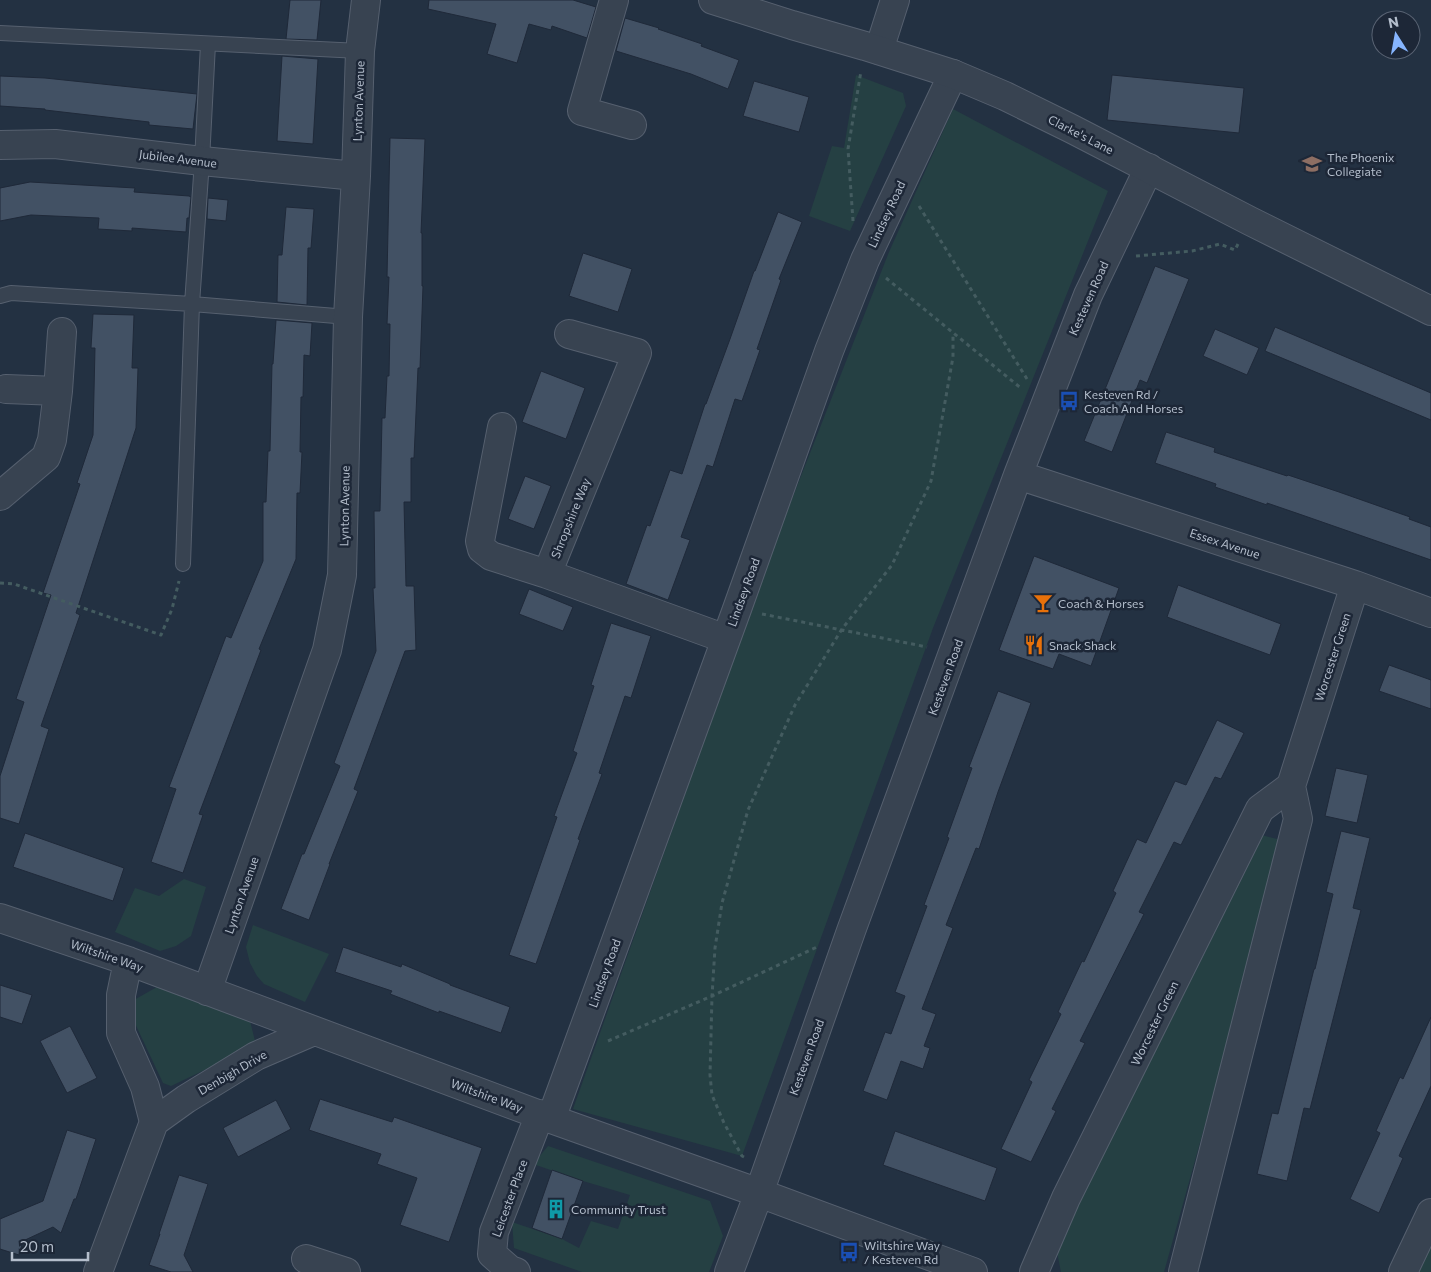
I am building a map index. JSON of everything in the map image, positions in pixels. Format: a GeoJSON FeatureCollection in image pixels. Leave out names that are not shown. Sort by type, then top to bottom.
{"type":"FeatureCollection","features":[{"type":"Feature","properties":{"kind":"street","name":"Lynton Avenue"},"geometry":{"type":"LineString","coordinates":[[207,991],[327,650],[342,575],[348,317],[356,176],[360,51],[366,0]]}},
{"type":"Feature","properties":{"kind":"street"},"geometry":{"type":"LineString","coordinates":[[614,0],[582,111],[632,125]]}},
{"type":"Feature","properties":{"kind":"street","name":"Clarke's Lane"},"geometry":{"type":"LineString","coordinates":[[713,0],[953,74],[1013,100],[1431,311]]}},
{"type":"Feature","properties":{"kind":"street"},"geometry":{"type":"LineString","coordinates":[[872,48],[895,0]]}},
{"type":"Feature","properties":{"kind":"street","name":"Lindsey Road"},"geometry":{"type":"LineString","coordinates":[[546,1116],[574,1056],[829,351],[865,260],[953,74]]}},
{"type":"Feature","properties":{"kind":"street","name":"Jubilee Avenue"},"geometry":{"type":"LineString","coordinates":[[0,144],[55,144],[356,176]]}},
{"type":"Feature","properties":{"kind":"street","name":"Kesteven Road"},"geometry":{"type":"LineString","coordinates":[[759,1193],[851,931],[1018,475],[1088,295],[1149,168]]}},
{"type":"Feature","properties":{"kind":"street"},"geometry":{"type":"LineString","coordinates":[[0,496],[46,457],[52,440],[62,332]]}},
{"type":"Feature","properties":{"kind":"street","name":"Shropshire Way"},"geometry":{"type":"LineString","coordinates":[[569,334],[637,353],[547,574],[726,639]]}},
{"type":"Feature","properties":{"kind":"street"},"geometry":{"type":"LineString","coordinates":[[6,389],[58,391]]}},
{"type":"Feature","properties":{"kind":"street"},"geometry":{"type":"LineString","coordinates":[[502,427],[480,541],[482,548],[491,556],[547,574]]}},
{"type":"Feature","properties":{"kind":"street","name":"Essex Avenue"},"geometry":{"type":"LineString","coordinates":[[1018,475],[1355,585],[1431,613]]}},
{"type":"Feature","properties":{"kind":"street","name":"Worcester Green"},"geometry":{"type":"LineString","coordinates":[[1183,1272],[1298,819],[1291,786],[1355,585]]}},
{"type":"Feature","properties":{"kind":"street","name":"Worcester Green"},"geometry":{"type":"LineString","coordinates":[[1034,1272],[1066,1198],[1260,809],[1291,786]]}},
{"type":"Feature","properties":{"kind":"street","name":"Wiltshire Way"},"geometry":{"type":"LineString","coordinates":[[0,918],[128,961],[973,1272]]}},
{"type":"Feature","properties":{"kind":"street"},"geometry":{"type":"LineString","coordinates":[[98,1272],[154,1122],[145,1087],[121,1033],[121,995],[128,961]]}},
{"type":"Feature","properties":{"kind":"street","name":"Denbigh Drive"},"geometry":{"type":"LineString","coordinates":[[154,1122],[186,1099],[256,1056],[314,1031]]}},
{"type":"Feature","properties":{"kind":"street","name":"Leicester Place"},"geometry":{"type":"LineString","coordinates":[[500,1268],[492,1254],[494,1232],[546,1116]]}},
{"type":"Feature","properties":{"kind":"street"},"geometry":{"type":"LineString","coordinates":[[729,1272],[759,1193]]}},
{"type":"Feature","properties":{"kind":"street"},"geometry":{"type":"LineString","coordinates":[[1403,1272],[1431,1213]]}},
{"type":"Feature","properties":{"kind":"street"},"geometry":{"type":"LineString","coordinates":[[306,1259],[346,1272]]}},
{"type":"Feature","properties":{"kind":"lane"},"geometry":{"type":"LineString","coordinates":[[0,33],[360,51]]}},
{"type":"Feature","properties":{"kind":"lane"},"geometry":{"type":"LineString","coordinates":[[183,564],[192,304],[208,44]]}},
{"type":"Feature","properties":{"kind":"lane"},"geometry":{"type":"LineString","coordinates":[[0,296],[11,294],[192,304],[348,317]]}},
{"type":"Feature","properties":{"kind":"path"},"geometry":{"type":"LineString","coordinates":[[872,48],[848,149],[854,224],[865,260],[952,334],[1044,407]]}},
{"type":"Feature","properties":{"kind":"path"},"geometry":{"type":"LineString","coordinates":[[902,179],[1044,407]]}},
{"type":"Feature","properties":{"kind":"path"},"geometry":{"type":"LineString","coordinates":[[1105,259],[1192,251],[1220,244],[1235,250],[1250,221]]}},
{"type":"Feature","properties":{"kind":"path"},"geometry":{"type":"LineString","coordinates":[[742,1156],[724,1123],[712,1094],[710,1075],[715,948],[722,903],[748,810],[795,706],[842,629],[892,565],[931,481],[953,357],[952,334]]}},
{"type":"Feature","properties":{"kind":"path"},"geometry":{"type":"LineString","coordinates":[[0,583],[14,584],[161,636],[172,609],[183,564]]}},
{"type":"Feature","properties":{"kind":"path"},"geometry":{"type":"LineString","coordinates":[[737,609],[954,652]]}},
{"type":"Feature","properties":{"kind":"path"},"geometry":{"type":"LineString","coordinates":[[574,1056],[712,996],[851,931]]}},
{"type":"Feature","properties":{"kind":"green space"},"geometry":{"type":"Polygon","coordinates":[[[856,75],[903,93],[906,106],[850,231],[809,216],[832,146],[844,148],[856,75]]]}},
{"type":"Feature","properties":{"kind":"green space"},"geometry":{"type":"Polygon","coordinates":[[[953,109],[1108,191],[933,628],[742,1156],[573,1109],[770,555],[889,252],[953,109]]]}},
{"type":"Feature","properties":{"kind":"green space"},"geometry":{"type":"Polygon","coordinates":[[[1257,834],[1281,840],[1164,1272],[1061,1272],[1056,1247],[1257,834]]]}},
{"type":"Feature","properties":{"kind":"green space"},"geometry":{"type":"Polygon","coordinates":[[[184,879],[206,887],[191,936],[176,946],[160,951],[115,932],[135,888],[159,896],[184,879]]]}},
{"type":"Feature","properties":{"kind":"green space"},"geometry":{"type":"Polygon","coordinates":[[[253,925],[329,954],[305,1002],[264,984],[257,976],[250,963],[246,947],[253,925]]]}},
{"type":"Feature","properties":{"kind":"green space"},"geometry":{"type":"Polygon","coordinates":[[[157,987],[250,1021],[255,1041],[232,1057],[171,1086],[163,1083],[132,1017],[134,1000],[157,987]]]}},
{"type":"Feature","properties":{"kind":"green space"},"geometry":{"type":"Polygon","coordinates":[[[548,1146],[710,1201],[723,1236],[709,1272],[582,1272],[514,1248],[512,1222],[562,1239],[579,1248],[591,1221],[618,1229],[630,1195],[533,1164],[548,1146]]]}},
{"type":"Feature","properties":{"kind":"green space"},"geometry":{"type":"Polygon","coordinates":[[[1431,1246],[1431,1272],[1419,1272],[1431,1246]]]}},
{"type":"Feature","properties":{"kind":"building"},"geometry":{"type":"Polygon","coordinates":[[[290,0],[321,0],[317,40],[286,39],[290,0]]]}},
{"type":"Feature","properties":{"kind":"building"},"geometry":{"type":"Polygon","coordinates":[[[429,0],[573,0],[596,7],[587,38],[552,26],[551,30],[529,24],[517,63],[487,54],[496,24],[428,9],[429,0]]]}},
{"type":"Feature","properties":{"kind":"building"},"geometry":{"type":"Polygon","coordinates":[[[625,18],[659,28],[739,60],[728,89],[691,74],[616,51],[625,18]]]}},
{"type":"Feature","properties":{"kind":"building"},"geometry":{"type":"Polygon","coordinates":[[[282,56],[318,59],[313,144],[277,141],[282,56]]]}},
{"type":"Feature","properties":{"kind":"building"},"geometry":{"type":"Polygon","coordinates":[[[1112,75],[1244,88],[1239,133],[1107,120],[1112,75]]]}},
{"type":"Feature","properties":{"kind":"building"},"geometry":{"type":"Polygon","coordinates":[[[0,76],[45,78],[197,94],[193,129],[149,125],[149,122],[45,109],[0,106],[0,76]]]}},
{"type":"Feature","properties":{"kind":"building"},"geometry":{"type":"Polygon","coordinates":[[[754,81],[809,97],[799,132],[743,116],[754,81]]]}},
{"type":"Feature","properties":{"kind":"building"},"geometry":{"type":"Polygon","coordinates":[[[390,138],[425,139],[421,233],[423,286],[420,368],[418,368],[414,458],[411,458],[411,502],[404,502],[406,586],[414,586],[416,650],[405,651],[354,789],[358,791],[309,920],[281,909],[302,854],[304,854],[340,766],[334,763],[376,651],[373,588],[375,588],[374,511],[380,511],[382,418],[385,418],[387,376],[389,376],[390,324],[387,324],[389,277],[387,277],[390,138]]]}},
{"type":"Feature","properties":{"kind":"building"},"geometry":{"type":"Polygon","coordinates":[[[30,182],[135,188],[134,192],[189,196],[191,197],[186,232],[132,228],[132,231],[98,229],[99,218],[31,215],[0,221],[0,188],[30,182]]]}},
{"type":"Feature","properties":{"kind":"building"},"geometry":{"type":"Polygon","coordinates":[[[208,198],[228,200],[226,221],[207,219],[208,198]]]}},
{"type":"Feature","properties":{"kind":"building"},"geometry":{"type":"Polygon","coordinates":[[[286,207],[314,209],[311,248],[308,248],[307,305],[277,302],[278,255],[282,255],[286,207]]]}},
{"type":"Feature","properties":{"kind":"building"},"geometry":{"type":"Polygon","coordinates":[[[778,212],[802,222],[779,279],[781,280],[757,349],[760,350],[742,401],[735,399],[713,467],[707,465],[681,537],[690,540],[668,600],[626,584],[647,525],[650,526],[670,470],[682,474],[705,404],[778,212]]]}},
{"type":"Feature","properties":{"kind":"building"},"geometry":{"type":"Polygon","coordinates":[[[583,253],[632,269],[618,312],[569,296],[583,253]]]}},
{"type":"Feature","properties":{"kind":"building"},"geometry":{"type":"Polygon","coordinates":[[[1155,266],[1189,279],[1147,383],[1140,380],[1112,452],[1084,441],[1155,266]]]}},
{"type":"Feature","properties":{"kind":"building"},"geometry":{"type":"Polygon","coordinates":[[[93,314],[134,315],[132,368],[138,368],[136,428],[76,613],[80,615],[41,726],[49,729],[19,824],[0,818],[0,776],[24,702],[16,699],[51,595],[43,593],[80,484],[77,483],[93,435],[95,348],[91,348],[93,314]]]}},
{"type":"Feature","properties":{"kind":"building"},"geometry":{"type":"Polygon","coordinates":[[[276,320],[312,323],[310,356],[304,355],[303,397],[301,397],[300,452],[302,452],[300,493],[297,493],[296,559],[259,649],[261,650],[199,814],[203,815],[183,873],[151,862],[176,789],[169,787],[226,636],[231,638],[263,561],[263,502],[266,502],[268,451],[270,451],[272,364],[276,320]]]}},
{"type":"Feature","properties":{"kind":"building"},"geometry":{"type":"Polygon","coordinates":[[[1275,327],[1431,393],[1431,420],[1265,351],[1275,327]]]}},
{"type":"Feature","properties":{"kind":"building"},"geometry":{"type":"Polygon","coordinates":[[[1215,329],[1259,348],[1247,375],[1203,356],[1215,329]]]}},
{"type":"Feature","properties":{"kind":"building"},"geometry":{"type":"Polygon","coordinates":[[[541,371],[585,388],[566,439],[522,422],[541,371]]]}},
{"type":"Feature","properties":{"kind":"building"},"geometry":{"type":"Polygon","coordinates":[[[1166,432],[1215,448],[1214,452],[1339,492],[1410,517],[1409,519],[1431,527],[1431,560],[1215,487],[1216,484],[1155,463],[1166,432]]]}},
{"type":"Feature","properties":{"kind":"building"},"geometry":{"type":"Polygon","coordinates":[[[525,476],[551,486],[534,529],[508,519],[525,476]]]}},
{"type":"Feature","properties":{"kind":"building"},"geometry":{"type":"Polygon","coordinates":[[[1034,556],[1119,588],[1091,666],[1059,654],[1053,669],[999,650],[1034,556]]]}},
{"type":"Feature","properties":{"kind":"building"},"geometry":{"type":"Polygon","coordinates":[[[1178,585],[1281,624],[1270,655],[1167,617],[1178,585]]]}},
{"type":"Feature","properties":{"kind":"building"},"geometry":{"type":"Polygon","coordinates":[[[529,589],[573,607],[563,631],[519,614],[529,589]]]}},
{"type":"Feature","properties":{"kind":"building"},"geometry":{"type":"Polygon","coordinates":[[[611,623],[651,636],[631,698],[625,696],[599,773],[602,774],[536,964],[509,955],[557,817],[554,816],[577,753],[573,751],[594,686],[591,685],[611,623]]]}},
{"type":"Feature","properties":{"kind":"building"},"geometry":{"type":"Polygon","coordinates":[[[1389,665],[1431,680],[1431,709],[1379,691],[1389,665]]]}},
{"type":"Feature","properties":{"kind":"building"},"geometry":{"type":"Polygon","coordinates":[[[998,691],[1031,703],[979,849],[976,848],[946,925],[953,928],[922,1009],[936,1014],[924,1046],[930,1048],[923,1069],[901,1061],[887,1100],[863,1091],[885,1032],[891,1034],[905,996],[895,992],[927,906],[924,905],[972,768],[969,767],[998,691]]]}},
{"type":"Feature","properties":{"kind":"building"},"geometry":{"type":"Polygon","coordinates":[[[1217,720],[1244,733],[1221,779],[1215,777],[1181,845],[1174,842],[1139,912],[1144,914],[1080,1041],[1085,1043],[1052,1109],[1056,1111],[1031,1162],[1001,1149],[1032,1082],[1029,1080],[1061,1014],[1058,1012],[1116,893],[1113,891],[1137,839],[1146,843],[1175,781],[1186,785],[1217,720]]]}},
{"type":"Feature","properties":{"kind":"building"},"geometry":{"type":"Polygon","coordinates":[[[1336,768],[1368,775],[1357,823],[1325,816],[1336,768]]]}},
{"type":"Feature","properties":{"kind":"building"},"geometry":{"type":"Polygon","coordinates":[[[1341,831],[1370,838],[1353,908],[1361,910],[1310,1109],[1304,1108],[1287,1181],[1257,1174],[1272,1113],[1278,1114],[1315,969],[1333,894],[1326,892],[1341,831]]]}},
{"type":"Feature","properties":{"kind":"building"},"geometry":{"type":"Polygon","coordinates":[[[25,833],[124,868],[113,901],[13,867],[25,833]]]}},
{"type":"Feature","properties":{"kind":"building"},"geometry":{"type":"Polygon","coordinates":[[[343,947],[401,967],[402,964],[450,985],[510,1007],[501,1033],[439,1011],[439,1013],[390,994],[392,991],[335,972],[343,947]]]}},
{"type":"Feature","properties":{"kind":"building"},"geometry":{"type":"Polygon","coordinates":[[[0,985],[32,995],[22,1024],[0,1017],[0,985]]]}},
{"type":"Feature","properties":{"kind":"building"},"geometry":{"type":"Polygon","coordinates":[[[1431,1017],[1431,1086],[1399,1156],[1403,1158],[1379,1213],[1350,1199],[1380,1133],[1376,1131],[1400,1077],[1403,1079],[1431,1017]]]}},
{"type":"Feature","properties":{"kind":"building"},"geometry":{"type":"Polygon","coordinates":[[[70,1026],[97,1078],[67,1093],[40,1041],[70,1026]]]}},
{"type":"Feature","properties":{"kind":"building"},"geometry":{"type":"Polygon","coordinates":[[[320,1099],[392,1122],[394,1117],[482,1148],[449,1242],[400,1225],[417,1178],[377,1164],[381,1154],[309,1130],[320,1099]]]}},
{"type":"Feature","properties":{"kind":"building"},"geometry":{"type":"Polygon","coordinates":[[[276,1100],[291,1129],[238,1157],[223,1128],[276,1100]]]}},
{"type":"Feature","properties":{"kind":"building"},"geometry":{"type":"Polygon","coordinates":[[[67,1130],[96,1139],[76,1199],[74,1199],[61,1233],[53,1227],[23,1241],[19,1255],[0,1249],[0,1219],[43,1201],[67,1130]]]}},
{"type":"Feature","properties":{"kind":"building"},"geometry":{"type":"Polygon","coordinates":[[[895,1131],[997,1168],[985,1201],[883,1165],[895,1131]]]}},
{"type":"Feature","properties":{"kind":"building","name":"Community Trust"},"geometry":{"type":"Polygon","coordinates":[[[552,1170],[583,1181],[562,1239],[532,1228],[552,1170]]]}},
{"type":"Feature","properties":{"kind":"building"},"geometry":{"type":"Polygon","coordinates":[[[179,1175],[208,1184],[184,1255],[193,1272],[171,1272],[149,1265],[179,1175]]]}},
{"type":"Feature","properties":{"kind":"place","name":"The Phoenix Collegiate"},"geometry":{"type":"Point","coordinates":[1312,164]}},
{"type":"Feature","properties":{"kind":"place","name":"Kesteven Rd / Coach And Horses"},"geometry":{"type":"Point","coordinates":[1069,401]}},
{"type":"Feature","properties":{"kind":"place","name":"Coach & Horses"},"geometry":{"type":"Point","coordinates":[1043,603]}},
{"type":"Feature","properties":{"kind":"place","name":"Snack Shack"},"geometry":{"type":"Point","coordinates":[1034,645]}},
{"type":"Feature","properties":{"kind":"place","name":"Community Trust"},"geometry":{"type":"Point","coordinates":[556,1209]}},
{"type":"Feature","properties":{"kind":"place","name":"Wiltshire Way / Kesteven Rd"},"geometry":{"type":"Point","coordinates":[849,1252]}}]}
